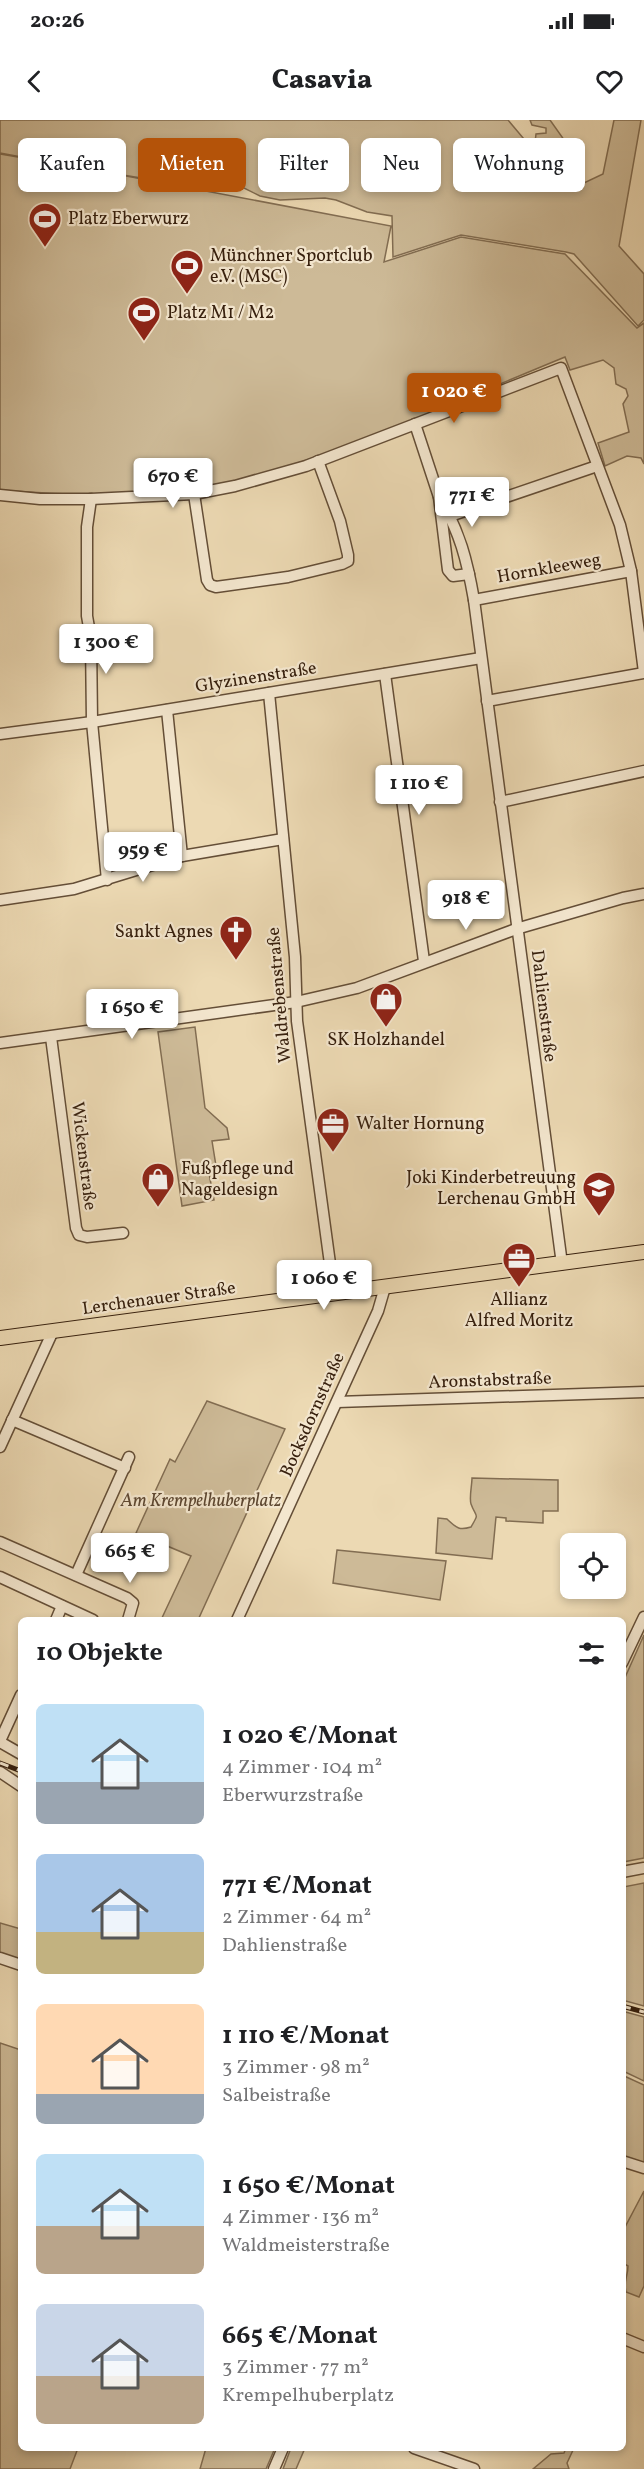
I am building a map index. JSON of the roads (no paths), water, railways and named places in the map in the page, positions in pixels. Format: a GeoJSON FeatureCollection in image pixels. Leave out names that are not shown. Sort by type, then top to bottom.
{"type":"FeatureCollection","features":[{"type":"Feature","properties":{"kind":"main road","name":"Lerchenauer Straße"},"geometry":{"type":"LineString","coordinates":[[0,1338],[644,1252]]}},
{"type":"Feature","properties":{"kind":"street"},"geometry":{"type":"LineString","coordinates":[[0,495],[40,500],[194,494],[262,480],[318,461],[561,368],[620,525],[631,571],[644,672],[487,701]]}},
{"type":"Feature","properties":{"kind":"street","name":"Dahlienstraße"},"geometry":{"type":"LineString","coordinates":[[415,424],[439,497],[448,570],[453,576],[470,574]]}},
{"type":"Feature","properties":{"kind":"street"},"geometry":{"type":"LineString","coordinates":[[194,494],[207,580],[210,585],[216,587],[269,580],[342,564],[348,561],[348,555],[340,521],[318,461]]}},
{"type":"Feature","properties":{"kind":"street"},"geometry":{"type":"LineString","coordinates":[[450,516],[597,466]]}},
{"type":"Feature","properties":{"kind":"street","name":"Dahlienstraße"},"geometry":{"type":"LineString","coordinates":[[439,497],[464,548],[470,574],[562,1264]]}},
{"type":"Feature","properties":{"kind":"street"},"geometry":{"type":"LineString","coordinates":[[92,498],[87,527],[87,616],[91,639],[92,722],[107,880]]}},
{"type":"Feature","properties":{"kind":"street","name":"Hornkleeweg"},"geometry":{"type":"LineString","coordinates":[[474,600],[631,571]]}},
{"type":"Feature","properties":{"kind":"street","name":"Glyzinenstraße"},"geometry":{"type":"LineString","coordinates":[[0,734],[92,722],[481,658]]}},
{"type":"Feature","properties":{"kind":"street"},"geometry":{"type":"LineString","coordinates":[[386,674],[424,961]]}},
{"type":"Feature","properties":{"kind":"street","name":"Waldrebenstraße"},"geometry":{"type":"LineString","coordinates":[[269,693],[295,957],[298,1031],[334,1293]]}},
{"type":"Feature","properties":{"kind":"street"},"geometry":{"type":"LineString","coordinates":[[167,710],[182,856]]}},
{"type":"Feature","properties":{"kind":"street"},"geometry":{"type":"LineString","coordinates":[[500,802],[644,771]]}},
{"type":"Feature","properties":{"kind":"street"},"geometry":{"type":"LineString","coordinates":[[0,900],[74,889],[182,856],[283,839]]}},
{"type":"Feature","properties":{"kind":"street"},"geometry":{"type":"LineString","coordinates":[[0,1043],[296,1002],[357,988],[516,928],[644,894]]}},
{"type":"Feature","properties":{"kind":"street","name":"Wickenstraße"},"geometry":{"type":"LineString","coordinates":[[51,1037],[76,1228],[79,1235],[87,1238],[123,1233]]}},
{"type":"Feature","properties":{"kind":"street","name":"Bocksdornstraße"},"geometry":{"type":"LineString","coordinates":[[238,1617],[378,1311],[385,1287]]}},
{"type":"Feature","properties":{"kind":"street"},"geometry":{"type":"LineString","coordinates":[[0,1447],[53,1331]]}},
{"type":"Feature","properties":{"kind":"street","name":"Aronstabstraße"},"geometry":{"type":"LineString","coordinates":[[337,1402],[644,1392]]}},
{"type":"Feature","properties":{"kind":"street"},"geometry":{"type":"LineString","coordinates":[[12,1420],[124,1468]]}},
{"type":"Feature","properties":{"kind":"street"},"geometry":{"type":"LineString","coordinates":[[76,1575],[129,1457]]}},
{"type":"Feature","properties":{"kind":"street"},"geometry":{"type":"LineString","coordinates":[[0,1542],[127,1598],[133,1603],[129,1617]]}},
{"type":"Feature","properties":{"kind":"street"},"geometry":{"type":"LineString","coordinates":[[0,1577],[86,1617]]}},
{"type":"Feature","properties":{"kind":"street"},"geometry":{"type":"LineString","coordinates":[[57,1617],[62,1606]]}},
{"type":"Feature","properties":{"kind":"street"},"geometry":{"type":"LineString","coordinates":[[626,1655],[644,1617]]}},
{"type":"Feature","properties":{"kind":"street"},"geometry":{"type":"LineString","coordinates":[[18,1702],[0,1741],[18,1752]]}},
{"type":"Feature","properties":{"kind":"street"},"geometry":{"type":"LineString","coordinates":[[0,1772],[18,1784]]}},
{"type":"Feature","properties":{"kind":"street"},"geometry":{"type":"LineString","coordinates":[[626,1871],[644,1868]]}},
{"type":"Feature","properties":{"kind":"street"},"geometry":{"type":"LineString","coordinates":[[0,1958],[18,1964]]}},
{"type":"Feature","properties":{"kind":"street"},"geometry":{"type":"LineString","coordinates":[[626,2162],[644,2168]]}},
{"type":"Feature","properties":{"kind":"street"},"geometry":{"type":"LineString","coordinates":[[626,2340],[644,2347]]}},
{"type":"Feature","properties":{"kind":"street"},"geometry":{"type":"LineString","coordinates":[[274,2469],[282,2451]]}},
{"type":"Feature","properties":{"kind":"street"},"geometry":{"type":"LineString","coordinates":[[423,2451],[474,2469]]}},
{"type":"Feature","properties":{"kind":"railway"},"geometry":{"type":"LineString","coordinates":[[0,1763],[18,1770]]}},
{"type":"Feature","properties":{"kind":"railway"},"geometry":{"type":"LineString","coordinates":[[626,2007],[644,2012]]}},
{"type":"Feature","properties":{"kind":"place","name":"Platz Eberwurz"},"geometry":{"type":"Point","coordinates":[45,248]}},
{"type":"Feature","properties":{"kind":"place","name":"Münchner Sportclub e.V. (MSC)"},"geometry":{"type":"Point","coordinates":[187,295]}},
{"type":"Feature","properties":{"kind":"place","name":"Platz M1 / M2"},"geometry":{"type":"Point","coordinates":[144,342]}},
{"type":"Feature","properties":{"kind":"place","name":"Sankt Agnes"},"geometry":{"type":"Point","coordinates":[236,961]}},
{"type":"Feature","properties":{"kind":"place","name":"SK Holzhandel"},"geometry":{"type":"Point","coordinates":[386,1028]}},
{"type":"Feature","properties":{"kind":"place","name":"Walter Hornung"},"geometry":{"type":"Point","coordinates":[333,1153]}},
{"type":"Feature","properties":{"kind":"place","name":"Fußpflege und Nageldesign"},"geometry":{"type":"Point","coordinates":[158,1208]}},
{"type":"Feature","properties":{"kind":"place","name":"Joki Kinderbetreuung Lerchenau GmbH"},"geometry":{"type":"Point","coordinates":[599,1217]}},
{"type":"Feature","properties":{"kind":"place","name":"Allianz Alfred Moritz"},"geometry":{"type":"Point","coordinates":[519,1288]}},
{"type":"Feature","properties":{"kind":"park label","name":"Am Krempelhuberplatz"},"geometry":{"type":"Point","coordinates":[201,1501]}}]}
